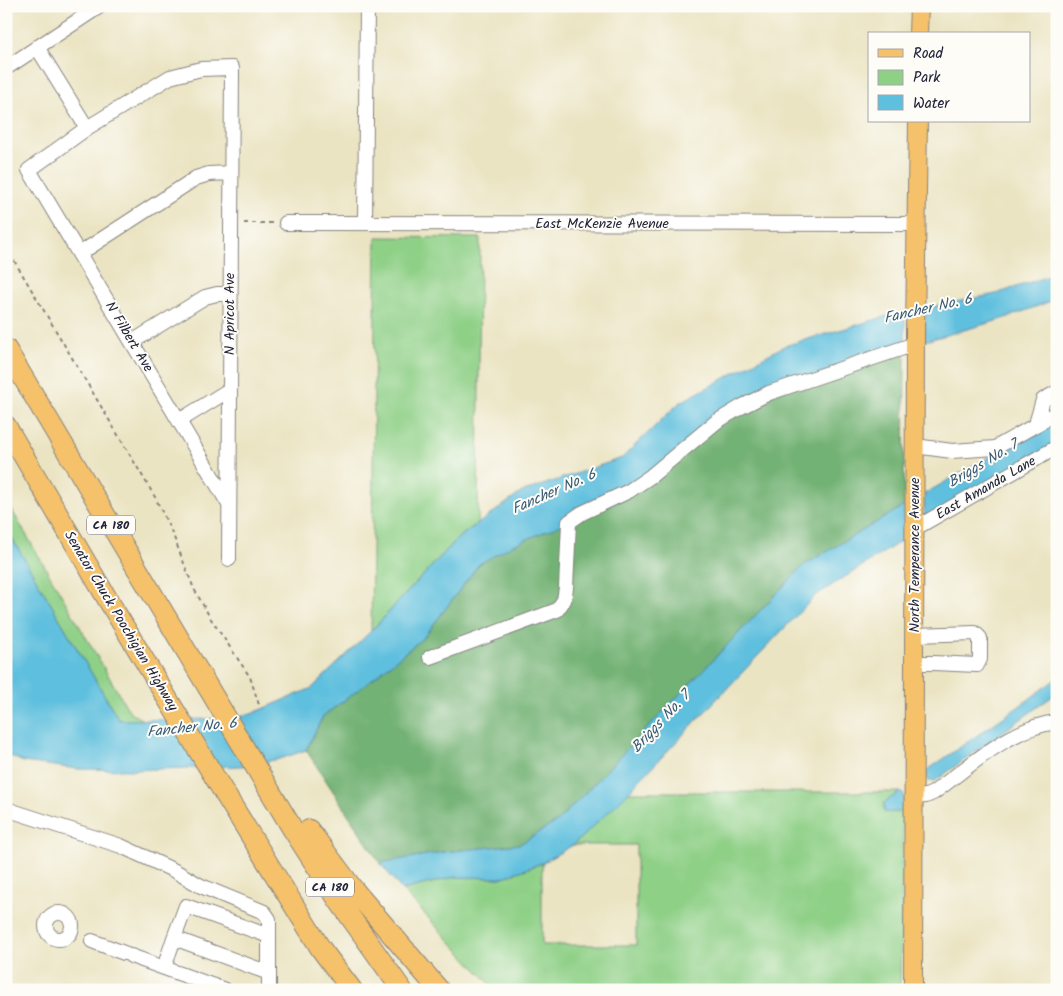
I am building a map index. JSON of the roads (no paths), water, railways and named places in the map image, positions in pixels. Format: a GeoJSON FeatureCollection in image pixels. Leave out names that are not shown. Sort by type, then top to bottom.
{"type":"FeatureCollection","features":[{"type":"Feature","properties":{"kind":"highway","name":"CA 180"},"geometry":{"type":"LineString","coordinates":[[6,348],[263,780],[339,901],[402,990]]}},
{"type":"Feature","properties":{"kind":"highway","name":"Senator Chuck Poochigian Highway"},"geometry":{"type":"LineString","coordinates":[[6,426],[223,791],[321,949],[352,990]]}},
{"type":"Feature","properties":{"kind":"highway"},"geometry":{"type":"LineString","coordinates":[[263,780],[288,798],[315,839],[353,889],[439,990]]}},
{"type":"Feature","properties":{"kind":"highway"},"geometry":{"type":"LineString","coordinates":[[321,949],[340,990]]}},
{"type":"Feature","properties":{"kind":"main road"},"geometry":{"type":"LineString","coordinates":[[918,32],[919,6]]}},
{"type":"Feature","properties":{"kind":"main road","name":"North Temperance Avenue"},"geometry":{"type":"LineString","coordinates":[[913,990],[915,329],[918,122]]}},
{"type":"Feature","properties":{"kind":"street"},"geometry":{"type":"LineString","coordinates":[[6,68],[100,6]]}},
{"type":"Feature","properties":{"kind":"street"},"geometry":{"type":"LineString","coordinates":[[365,223],[367,6]]}},
{"type":"Feature","properties":{"kind":"street"},"geometry":{"type":"LineString","coordinates":[[37,47],[87,128]]}},
{"type":"Feature","properties":{"kind":"street","name":"N Apricot Ave"},"geometry":{"type":"LineString","coordinates":[[87,128],[170,76],[202,69],[232,68],[229,559]]}},
{"type":"Feature","properties":{"kind":"street","name":"N Filbert Ave"},"geometry":{"type":"LineString","coordinates":[[87,128],[29,170],[228,503]]}},
{"type":"Feature","properties":{"kind":"street"},"geometry":{"type":"LineString","coordinates":[[79,254],[196,178],[209,174],[231,173]]}},
{"type":"Feature","properties":{"kind":"street","name":"East McKenzie Avenue"},"geometry":{"type":"LineString","coordinates":[[286,223],[917,224]]}},
{"type":"Feature","properties":{"kind":"street"},"geometry":{"type":"LineString","coordinates":[[132,342],[205,297],[216,294],[230,294]]}},
{"type":"Feature","properties":{"kind":"street"},"geometry":{"type":"LineString","coordinates":[[430,657],[557,610],[564,600],[566,588],[569,522],[651,476],[716,422],[770,393],[915,329]]}},
{"type":"Feature","properties":{"kind":"street"},"geometry":{"type":"LineString","coordinates":[[179,421],[229,390]]}},
{"type":"Feature","properties":{"kind":"street"},"geometry":{"type":"LineString","coordinates":[[1036,424],[1043,400],[1057,392]]}},
{"type":"Feature","properties":{"kind":"street"},"geometry":{"type":"LineString","coordinates":[[915,446],[952,451],[994,448],[1057,413]]}},
{"type":"Feature","properties":{"kind":"street","name":"East Amanda Lane"},"geometry":{"type":"LineString","coordinates":[[914,529],[1057,447]]}},
{"type":"Feature","properties":{"kind":"street"},"geometry":{"type":"LineString","coordinates":[[915,635],[975,633],[980,638],[980,659],[977,665],[915,663]]}},
{"type":"Feature","properties":{"kind":"street"},"geometry":{"type":"LineString","coordinates":[[914,797],[933,793],[1019,732],[1043,723],[1057,722]]}},
{"type":"Feature","properties":{"kind":"street"},"geometry":{"type":"LineString","coordinates":[[6,809],[121,846],[175,871],[201,886],[264,912],[269,919],[269,990]]}},
{"type":"Feature","properties":{"kind":"street"},"geometry":{"type":"LineString","coordinates":[[164,968],[186,906],[269,936]]}},
{"type":"Feature","properties":{"kind":"street"},"geometry":{"type":"LineString","coordinates":[[70,932],[127,955],[226,990]]}},
{"type":"Feature","properties":{"kind":"street"},"geometry":{"type":"LineString","coordinates":[[174,938],[269,973]]}},
{"type":"Feature","properties":{"kind":"water","name":"Fancher No. 6"},"geometry":{"type":"Polygon","coordinates":[[[1057,273],[1057,299],[1003,319],[925,341],[925,308],[996,294],[1057,273]]]}},
{"type":"Feature","properties":{"kind":"water","name":"Fancher No. 6"},"geometry":{"type":"Polygon","coordinates":[[[905,311],[905,350],[772,394],[718,424],[627,497],[513,545],[479,564],[424,637],[323,716],[306,750],[280,759],[241,766],[133,770],[78,769],[23,762],[6,754],[6,528],[119,720],[213,719],[251,714],[312,688],[371,631],[458,538],[522,492],[622,458],[679,403],[784,346],[905,311]]]}},
{"type":"Feature","properties":{"kind":"water","name":"Briggs No. 7"},"geometry":{"type":"Polygon","coordinates":[[[1057,418],[1057,448],[925,525],[924,494],[1057,418]]]}},
{"type":"Feature","properties":{"kind":"water","name":"Briggs No. 7"},"geometry":{"type":"Polygon","coordinates":[[[904,506],[903,540],[815,596],[619,802],[573,845],[542,863],[501,878],[455,877],[402,890],[380,863],[443,852],[520,844],[558,821],[804,565],[904,506]]]}},
{"type":"Feature","properties":{"kind":"water"},"geometry":{"type":"Polygon","coordinates":[[[1057,678],[1057,693],[935,781],[929,781],[926,777],[926,771],[1057,678]]]}},
{"type":"Feature","properties":{"kind":"water"},"geometry":{"type":"Polygon","coordinates":[[[900,792],[904,794],[903,812],[884,812],[884,803],[900,792]]]}}]}
